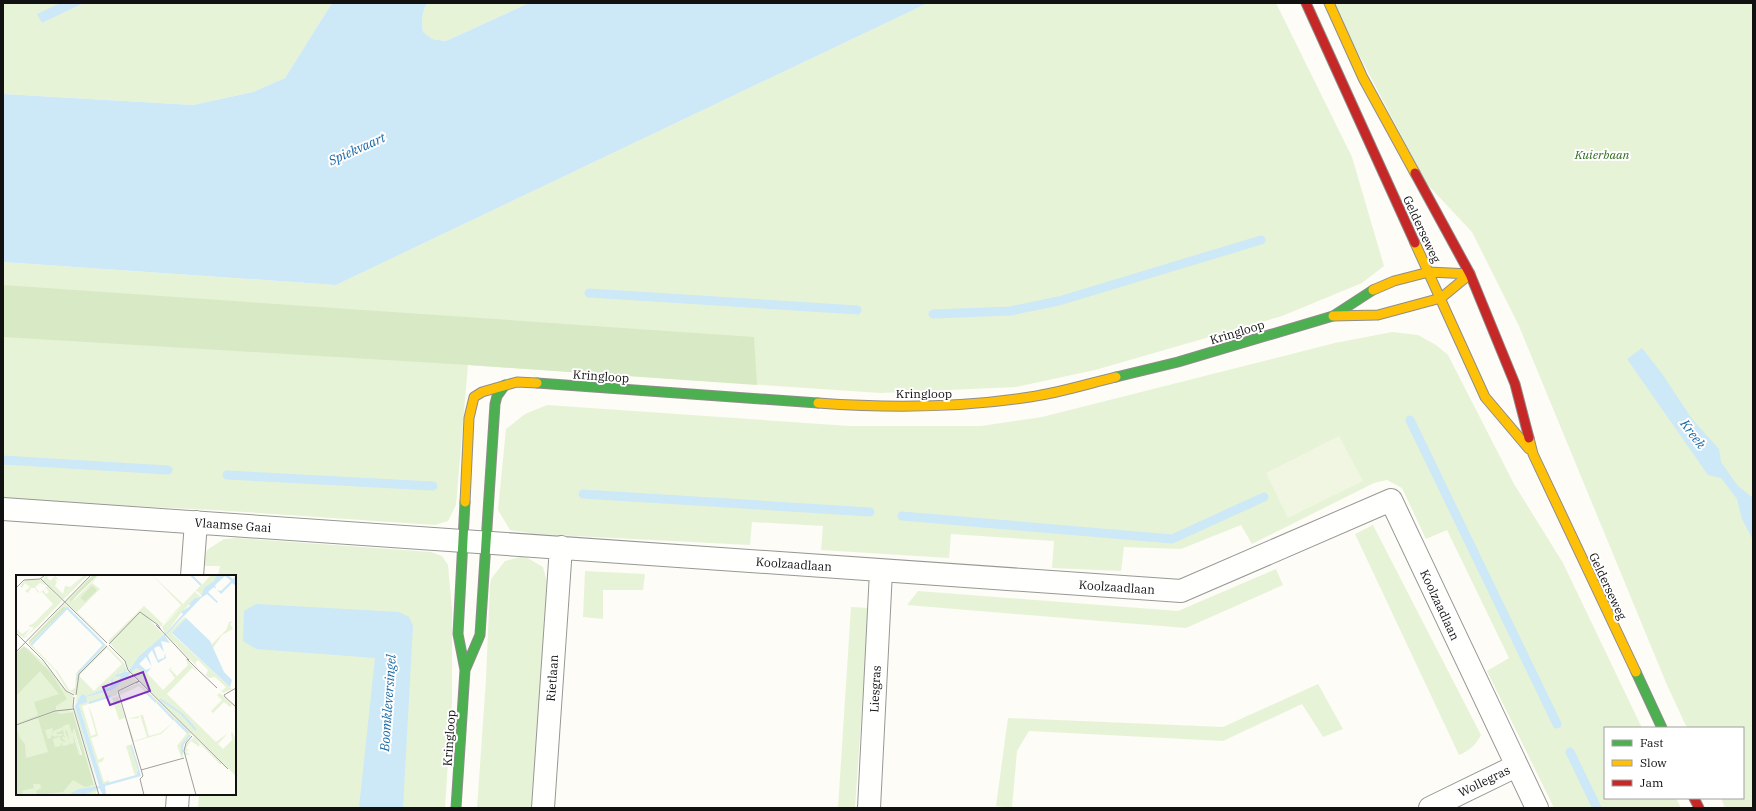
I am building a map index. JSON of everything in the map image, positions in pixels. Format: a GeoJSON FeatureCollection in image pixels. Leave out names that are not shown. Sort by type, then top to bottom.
{"type":"FeatureCollection","features":[{"type":"Feature","properties":{"kind":"street","name":"Gelderseweg"},"geometry":{"type":"LineString","coordinates":[[1306,3],[1485,397],[1533,454]]}},
{"type":"Feature","properties":{"kind":"street","name":"Gelderseweg"},"geometry":{"type":"LineString","coordinates":[[1329,3],[1363,78],[1470,274],[1515,384],[1533,454],[1662,727]]}},
{"type":"Feature","properties":{"kind":"street","name":"Kringloop"},"geometry":{"type":"LineString","coordinates":[[1333,316],[1374,290],[1394,281],[1429,272],[1470,274]]}},
{"type":"Feature","properties":{"kind":"street","name":"Kringloop"},"geometry":{"type":"LineString","coordinates":[[456,808],[465,670],[458,634],[468,418],[474,397],[482,392],[517,382],[862,406],[957,405],[1031,397],[1178,362],[1333,316],[1378,315],[1401,310],[1440,298],[1470,274]]}},
{"type":"Feature","properties":{"kind":"street","name":"Kringloop"},"geometry":{"type":"LineString","coordinates":[[465,670],[480,635],[495,404],[497,396],[505,385]]}},
{"type":"Feature","properties":{"kind":"street","name":"Koolzaadlaan"},"geometry":{"type":"LineString","coordinates":[[486,542],[1181,591],[1390,500],[1537,808]]}},
{"type":"Feature","properties":{"kind":"street","name":"Vlaamse Gaai"},"geometry":{"type":"LineString","coordinates":[[3,509],[486,542]]}},
{"type":"Feature","properties":{"kind":"street"},"geometry":{"type":"LineString","coordinates":[[192,575],[196,522]]}},
{"type":"Feature","properties":{"kind":"street","name":"Rietlaan"},"geometry":{"type":"LineString","coordinates":[[543,808],[561,547]]}},
{"type":"Feature","properties":{"kind":"street","name":"Liesgras"},"geometry":{"type":"LineString","coordinates":[[869,808],[881,571]]}},
{"type":"Feature","properties":{"kind":"street","name":"Wollegras"},"geometry":{"type":"LineString","coordinates":[[1430,808],[1516,766]]}},
{"type":"Feature","properties":{"kind":"street"},"geometry":{"type":"LineString","coordinates":[[177,808],[178,795]]}},
{"type":"Feature","properties":{"kind":"street"},"geometry":{"type":"LineString","coordinates":[[1694,799],[1699,808]]}},
{"type":"Feature","properties":{"kind":"green space"},"geometry":{"type":"Polygon","coordinates":[[[3,3],[60,3],[38,14],[42,23],[84,3],[332,3],[285,78],[253,92],[193,105],[3,94],[3,3]]]}},
{"type":"Feature","properties":{"kind":"green space"},"geometry":{"type":"Polygon","coordinates":[[[427,3],[529,3],[446,41],[432,39],[423,32],[422,17],[427,3]]]}},
{"type":"Feature","properties":{"kind":"green space"},"geometry":{"type":"Polygon","coordinates":[[[928,3],[1276,3],[1352,157],[1384,266],[1362,283],[1282,316],[1095,370],[1016,387],[880,393],[468,365],[456,505],[448,521],[435,525],[214,510],[3,500],[3,262],[336,285],[928,3]]]}},
{"type":"Feature","properties":{"kind":"green space","name":"Kuierbaan"},"geometry":{"type":"Polygon","coordinates":[[[1332,3],[1753,3],[1753,808],[1725,808],[1721,799],[1744,799],[1744,727],[1687,727],[1667,685],[1519,326],[1472,232],[1426,183],[1332,3]]]}},
{"type":"Feature","properties":{"kind":"green space"},"geometry":{"type":"Polygon","coordinates":[[[3,285],[754,337],[757,385],[468,365],[3,337],[3,285]]]}},
{"type":"Feature","properties":{"kind":"green space"},"geometry":{"type":"Polygon","coordinates":[[[1392,332],[1418,335],[1436,345],[1448,355],[1514,484],[1563,563],[1642,727],[1604,727],[1604,799],[1676,799],[1681,808],[1554,808],[1487,671],[1509,658],[1447,530],[1426,539],[1402,488],[1387,480],[1374,483],[1252,544],[1241,525],[1181,549],[1124,547],[1121,571],[1052,568],[1054,541],[951,534],[949,558],[821,550],[823,526],[752,522],[750,545],[536,534],[510,530],[498,510],[506,429],[525,414],[547,405],[849,426],[981,426],[1042,417],[1335,343],[1392,332]]]}},
{"type":"Feature","properties":{"kind":"green space"},"geometry":{"type":"Polygon","coordinates":[[[1339,436],[1363,481],[1288,518],[1266,473],[1339,436]]]}},
{"type":"Feature","properties":{"kind":"green space"},"geometry":{"type":"Polygon","coordinates":[[[1373,525],[1481,735],[1472,747],[1459,755],[1355,534],[1373,525]]]}},
{"type":"Feature","properties":{"kind":"green space"},"geometry":{"type":"Polygon","coordinates":[[[237,538],[431,552],[442,556],[448,565],[452,609],[452,700],[445,808],[198,808],[199,795],[236,795],[236,575],[218,575],[220,566],[202,566],[207,550],[224,539],[237,538]]]}},
{"type":"Feature","properties":{"kind":"green space"},"geometry":{"type":"Polygon","coordinates":[[[524,556],[543,567],[548,585],[534,808],[477,808],[491,579],[505,561],[524,556]]]}},
{"type":"Feature","properties":{"kind":"green space"},"geometry":{"type":"Polygon","coordinates":[[[1276,569],[1283,585],[1186,628],[907,605],[918,591],[1178,611],[1276,569]]]}},
{"type":"Feature","properties":{"kind":"green space"},"geometry":{"type":"Polygon","coordinates":[[[585,571],[645,574],[643,590],[603,590],[603,619],[583,617],[585,571]]]}},
{"type":"Feature","properties":{"kind":"green space"},"geometry":{"type":"Polygon","coordinates":[[[851,607],[869,608],[855,808],[838,808],[851,607]]]}},
{"type":"Feature","properties":{"kind":"green space"},"geometry":{"type":"Polygon","coordinates":[[[1318,684],[1343,729],[1323,737],[1302,704],[1223,741],[1029,731],[1017,751],[1012,808],[996,806],[1008,718],[1223,727],[1318,684]]]}},
{"type":"Feature","properties":{"kind":"water"},"geometry":{"type":"Polygon","coordinates":[[[60,3],[84,3],[42,23],[37,14],[60,3]]]}},
{"type":"Feature","properties":{"kind":"water","name":"Spiekvaart"},"geometry":{"type":"Polygon","coordinates":[[[332,3],[427,3],[422,17],[423,32],[432,39],[446,41],[529,3],[928,3],[336,285],[3,262],[3,94],[193,105],[253,92],[285,78],[332,3]]]}},
{"type":"Feature","properties":{"kind":"water","name":"Kreek"},"geometry":{"type":"Polygon","coordinates":[[[1642,348],[1663,375],[1692,419],[1719,449],[1721,462],[1738,486],[1753,498],[1753,540],[1742,519],[1737,499],[1721,478],[1708,475],[1627,359],[1642,348]]]}},
{"type":"Feature","properties":{"kind":"water","name":"Boomkleversingel"},"geometry":{"type":"Polygon","coordinates":[[[256,604],[399,612],[409,617],[413,626],[403,808],[359,808],[375,658],[256,649],[243,641],[244,611],[256,604]]]}},
{"type":"Feature","properties":{"kind":"waterway"},"geometry":{"type":"LineString","coordinates":[[933,314],[1010,311],[1059,301],[1261,240]]}},
{"type":"Feature","properties":{"kind":"waterway"},"geometry":{"type":"LineString","coordinates":[[589,293],[857,310]]}},
{"type":"Feature","properties":{"kind":"waterway"},"geometry":{"type":"LineString","coordinates":[[1410,420],[1557,724]]}},
{"type":"Feature","properties":{"kind":"waterway"},"geometry":{"type":"LineString","coordinates":[[3,460],[168,470]]}},
{"type":"Feature","properties":{"kind":"waterway"},"geometry":{"type":"LineString","coordinates":[[227,475],[433,486]]}},
{"type":"Feature","properties":{"kind":"waterway"},"geometry":{"type":"LineString","coordinates":[[583,494],[870,512]]}},
{"type":"Feature","properties":{"kind":"waterway"},"geometry":{"type":"LineString","coordinates":[[902,516],[1172,539],[1264,497]]}},
{"type":"Feature","properties":{"kind":"waterway"},"geometry":{"type":"LineString","coordinates":[[1570,752],[1597,808]]}},
{"type":"Feature","properties":{"kind":"traffic: fast"},"geometry":{"type":"LineString","coordinates":[[1116,377],[1178,362],[1333,316],[1373,290]]}},
{"type":"Feature","properties":{"kind":"traffic: fast"},"geometry":{"type":"LineString","coordinates":[[537,383],[818,403]]}},
{"type":"Feature","properties":{"kind":"traffic: fast"},"geometry":{"type":"LineString","coordinates":[[465,670],[480,635],[495,404],[497,396],[505,385]]}},
{"type":"Feature","properties":{"kind":"traffic: fast"},"geometry":{"type":"LineString","coordinates":[[456,808],[465,670],[458,634],[465,502]]}},
{"type":"Feature","properties":{"kind":"traffic: fast"},"geometry":{"type":"LineString","coordinates":[[1636,672],[1662,727]]}},
{"type":"Feature","properties":{"kind":"traffic: slow"},"geometry":{"type":"LineString","coordinates":[[1329,3],[1363,78],[1415,173]]}},
{"type":"Feature","properties":{"kind":"traffic: slow"},"geometry":{"type":"LineString","coordinates":[[1415,243],[1485,397],[1529,449]]}},
{"type":"Feature","properties":{"kind":"traffic: slow"},"geometry":{"type":"LineString","coordinates":[[1333,316],[1378,315],[1441,298],[1470,274],[1429,272],[1394,281],[1373,290]]}},
{"type":"Feature","properties":{"kind":"traffic: slow"},"geometry":{"type":"LineString","coordinates":[[818,403],[871,406],[924,406],[1004,401],[1062,391],[1116,377]]}},
{"type":"Feature","properties":{"kind":"traffic: slow"},"geometry":{"type":"LineString","coordinates":[[465,502],[469,418],[474,397],[482,392],[517,382],[537,383]]}},
{"type":"Feature","properties":{"kind":"traffic: slow"},"geometry":{"type":"LineString","coordinates":[[1529,438],[1533,454],[1636,672]]}},
{"type":"Feature","properties":{"kind":"traffic: jam"},"geometry":{"type":"LineString","coordinates":[[1306,3],[1415,243]]}},
{"type":"Feature","properties":{"kind":"traffic: jam"},"geometry":{"type":"LineString","coordinates":[[1415,173],[1470,274],[1515,384],[1529,438]]}},
{"type":"Feature","properties":{"kind":"traffic: jam"},"geometry":{"type":"LineString","coordinates":[[1694,799],[1699,808]]}}]}
